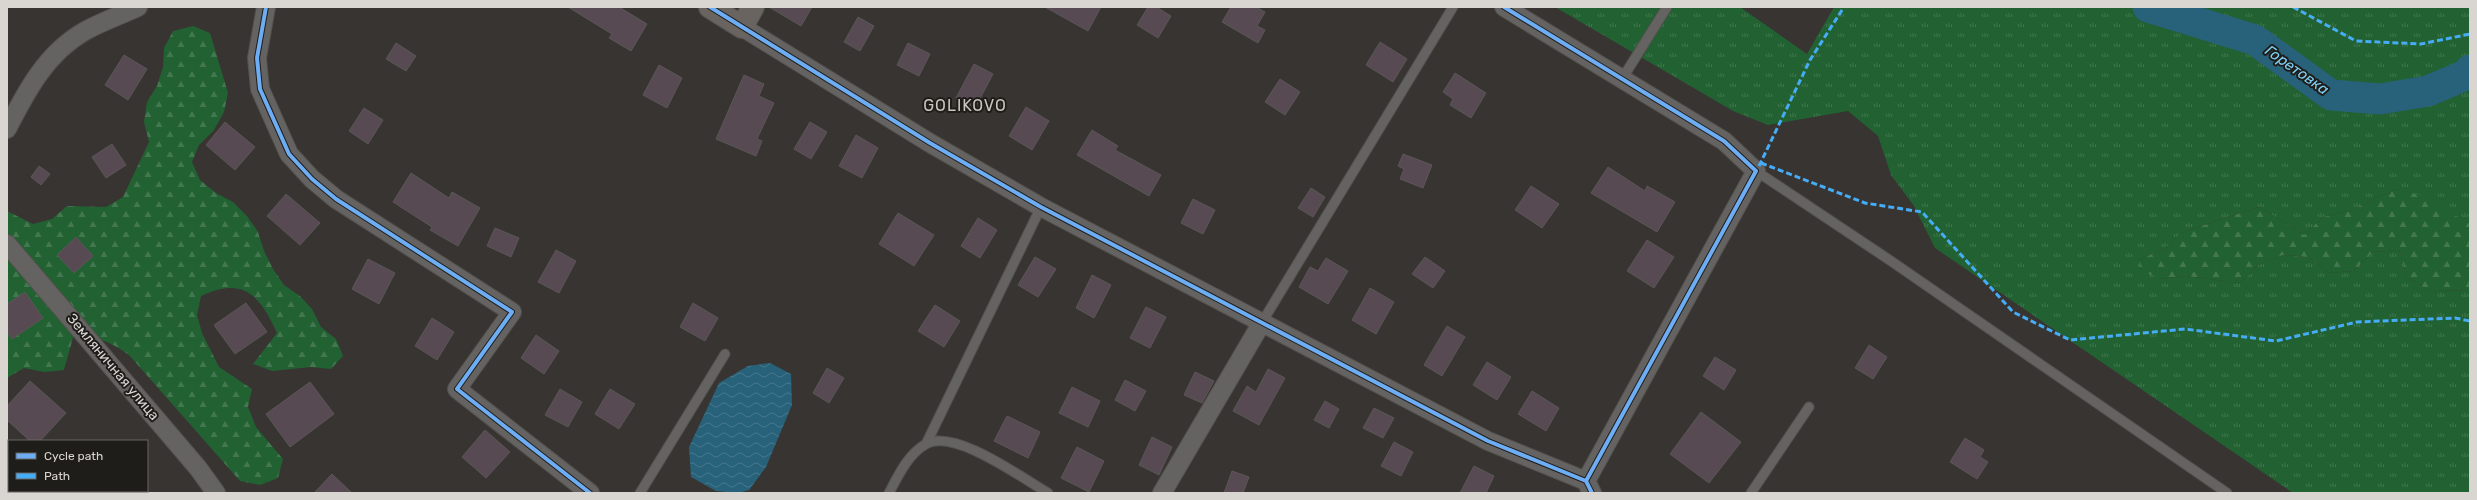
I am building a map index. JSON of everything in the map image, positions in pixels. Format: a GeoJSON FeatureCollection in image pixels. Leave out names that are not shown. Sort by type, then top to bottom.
{"type":"FeatureCollection","features":[{"type":"Feature","properties":{"kind":"street"},"geometry":{"type":"LineString","coordinates":[[7,129],[26,90],[51,57],[84,32],[138,7]]}},
{"type":"Feature","properties":{"kind":"street"},"geometry":{"type":"LineString","coordinates":[[266,7],[257,58],[260,89],[289,154],[312,179],[336,200],[512,312],[457,389],[590,493]]}},
{"type":"Feature","properties":{"kind":"street"},"geometry":{"type":"LineString","coordinates":[[710,7],[930,143],[1042,207],[1261,324],[1488,442],[1589,487],[1756,171],[1724,141],[1504,7]]}},
{"type":"Feature","properties":{"kind":"street"},"geometry":{"type":"LineString","coordinates":[[742,27],[753,7]]}},
{"type":"Feature","properties":{"kind":"street","name":"Земляничная улица"},"geometry":{"type":"LineString","coordinates":[[7,244],[193,462],[216,493]]}},
{"type":"Feature","properties":{"kind":"street"},"geometry":{"type":"LineString","coordinates":[[1162,493],[1261,324]]}},
{"type":"Feature","properties":{"kind":"lane"},"geometry":{"type":"LineString","coordinates":[[1261,324],[1453,7]]}},
{"type":"Feature","properties":{"kind":"lane"},"geometry":{"type":"LineString","coordinates":[[1622,79],[1667,7]]}},
{"type":"Feature","properties":{"kind":"lane"},"geometry":{"type":"LineString","coordinates":[[1756,171],[1897,265],[2227,493]]}},
{"type":"Feature","properties":{"kind":"lane"},"geometry":{"type":"LineString","coordinates":[[889,493],[904,466],[926,444],[1042,207]]}},
{"type":"Feature","properties":{"kind":"lane"},"geometry":{"type":"LineString","coordinates":[[640,493],[725,354]]}},
{"type":"Feature","properties":{"kind":"lane"},"geometry":{"type":"LineString","coordinates":[[1751,493],[1809,407]]}},
{"type":"Feature","properties":{"kind":"lane"},"geometry":{"type":"LineString","coordinates":[[926,444],[942,440],[971,448],[1048,493]]}},
{"type":"Feature","properties":{"kind":"green space"},"geometry":{"type":"Polygon","coordinates":[[[1555,7],[1740,7],[1807,54],[1834,7],[2470,7],[2470,224],[2396,189],[2349,211],[2323,217],[2304,235],[2259,207],[2183,232],[2164,249],[2139,260],[2160,279],[2186,276],[2240,283],[2258,265],[2283,255],[2308,257],[2329,273],[2354,271],[2373,252],[2399,250],[2407,277],[2429,291],[2470,290],[2470,493],[2293,493],[1935,248],[1914,206],[1891,175],[1878,136],[1848,111],[1768,125],[1733,111],[1555,7]]]}},
{"type":"Feature","properties":{"kind":"green space"},"geometry":{"type":"Polygon","coordinates":[[[193,26],[210,33],[228,93],[224,112],[214,130],[199,145],[192,162],[200,180],[216,193],[233,202],[247,216],[258,232],[264,251],[273,269],[284,285],[300,296],[312,309],[321,327],[336,339],[343,356],[331,369],[311,367],[272,371],[253,364],[277,333],[264,308],[257,299],[239,289],[228,288],[216,290],[201,296],[197,315],[202,333],[219,367],[252,389],[248,407],[256,427],[283,459],[278,478],[260,485],[240,481],[129,355],[103,340],[74,334],[64,370],[44,372],[24,368],[7,378],[7,211],[33,224],[52,219],[67,206],[106,207],[123,197],[149,142],[144,122],[147,102],[157,86],[163,67],[164,48],[173,31],[193,26]]]}},
{"type":"Feature","properties":{"kind":"green space"},"geometry":{"type":"Polygon","coordinates":[[[2396,189],[2421,195],[2470,224],[2470,290],[2429,291],[2407,277],[2399,250],[2373,252],[2354,271],[2329,273],[2308,257],[2283,255],[2258,265],[2240,283],[2186,276],[2160,279],[2140,270],[2139,260],[2164,249],[2183,232],[2259,207],[2304,235],[2323,217],[2349,211],[2396,189]]]}},
{"type":"Feature","properties":{"kind":"green space"},"geometry":{"type":"Polygon","coordinates":[[[7,451],[8,492],[102,493],[7,493],[7,451]]]}},
{"type":"Feature","properties":{"kind":"water"},"geometry":{"type":"Polygon","coordinates":[[[770,363],[791,374],[792,405],[766,467],[749,490],[738,493],[716,491],[691,477],[689,447],[719,383],[748,366],[770,363]]]}},
{"type":"Feature","properties":{"kind":"building"},"geometry":{"type":"Polygon","coordinates":[[[568,7],[619,7],[647,24],[631,51],[609,38],[612,34],[568,7]]]}},
{"type":"Feature","properties":{"kind":"building"},"geometry":{"type":"Polygon","coordinates":[[[769,7],[812,7],[801,26],[769,7]]]}},
{"type":"Feature","properties":{"kind":"building"},"geometry":{"type":"Polygon","coordinates":[[[1045,7],[1101,7],[1088,31],[1045,7]]]}},
{"type":"Feature","properties":{"kind":"building"},"geometry":{"type":"Polygon","coordinates":[[[1148,7],[1156,7],[1171,16],[1158,38],[1137,25],[1148,7]]]}},
{"type":"Feature","properties":{"kind":"building"},"geometry":{"type":"Polygon","coordinates":[[[1231,7],[1256,7],[1265,12],[1257,26],[1265,30],[1258,43],[1222,22],[1231,7]]]}},
{"type":"Feature","properties":{"kind":"building"},"geometry":{"type":"Polygon","coordinates":[[[858,17],[874,26],[860,51],[844,42],[858,17]]]}},
{"type":"Feature","properties":{"kind":"building"},"geometry":{"type":"Polygon","coordinates":[[[1380,42],[1407,59],[1393,82],[1366,65],[1380,42]]]}},
{"type":"Feature","properties":{"kind":"building"},"geometry":{"type":"Polygon","coordinates":[[[396,43],[416,56],[406,71],[386,59],[396,43]]]}},
{"type":"Feature","properties":{"kind":"building"},"geometry":{"type":"Polygon","coordinates":[[[908,43],[930,54],[919,76],[897,65],[908,43]]]}},
{"type":"Feature","properties":{"kind":"building"},"geometry":{"type":"Polygon","coordinates":[[[124,55],[147,69],[128,100],[105,85],[124,55]]]}},
{"type":"Feature","properties":{"kind":"building"},"geometry":{"type":"Polygon","coordinates":[[[974,64],[993,74],[975,108],[956,98],[974,64]]]}},
{"type":"Feature","properties":{"kind":"building"},"geometry":{"type":"Polygon","coordinates":[[[659,65],[682,78],[667,108],[643,95],[659,65]]]}},
{"type":"Feature","properties":{"kind":"building"},"geometry":{"type":"Polygon","coordinates":[[[1455,73],[1486,93],[1471,118],[1450,105],[1453,99],[1443,92],[1455,73]]]}},
{"type":"Feature","properties":{"kind":"building"},"geometry":{"type":"Polygon","coordinates":[[[744,75],[764,84],[759,96],[774,103],[757,139],[762,141],[756,156],[716,139],[744,75]]]}},
{"type":"Feature","properties":{"kind":"building"},"geometry":{"type":"Polygon","coordinates":[[[1280,79],[1300,92],[1285,115],[1265,102],[1280,79]]]}},
{"type":"Feature","properties":{"kind":"building"},"geometry":{"type":"Polygon","coordinates":[[[1026,107],[1049,121],[1032,150],[1009,136],[1026,107]]]}},
{"type":"Feature","properties":{"kind":"building"},"geometry":{"type":"Polygon","coordinates":[[[364,108],[383,120],[368,144],[349,131],[364,108]]]}},
{"type":"Feature","properties":{"kind":"building"},"geometry":{"type":"Polygon","coordinates":[[[225,122],[255,147],[235,170],[206,145],[225,122]]]}},
{"type":"Feature","properties":{"kind":"building"},"geometry":{"type":"Polygon","coordinates":[[[810,122],[827,132],[811,159],[794,149],[810,122]]]}},
{"type":"Feature","properties":{"kind":"building"},"geometry":{"type":"Polygon","coordinates":[[[1092,130],[1118,146],[1115,150],[1161,175],[1149,196],[1077,155],[1092,130]]]}},
{"type":"Feature","properties":{"kind":"building"},"geometry":{"type":"Polygon","coordinates":[[[856,135],[878,148],[862,178],[839,166],[856,135]]]}},
{"type":"Feature","properties":{"kind":"building"},"geometry":{"type":"Polygon","coordinates":[[[112,144],[126,165],[106,178],[92,157],[112,144]]]}},
{"type":"Feature","properties":{"kind":"building"},"geometry":{"type":"Polygon","coordinates":[[[1403,154],[1432,165],[1423,188],[1400,179],[1404,169],[1398,166],[1403,154]]]}},
{"type":"Feature","properties":{"kind":"building"},"geometry":{"type":"Polygon","coordinates":[[[39,166],[50,174],[41,185],[31,177],[39,166]]]}},
{"type":"Feature","properties":{"kind":"building"},"geometry":{"type":"Polygon","coordinates":[[[1608,167],[1645,191],[1647,186],[1675,202],[1657,232],[1591,193],[1608,167]]]}},
{"type":"Feature","properties":{"kind":"building"},"geometry":{"type":"Polygon","coordinates":[[[411,173],[449,198],[452,192],[480,208],[458,246],[430,230],[432,227],[393,202],[411,173]]]}},
{"type":"Feature","properties":{"kind":"building"},"geometry":{"type":"Polygon","coordinates":[[[1531,186],[1559,204],[1542,228],[1515,210],[1531,186]]]}},
{"type":"Feature","properties":{"kind":"building"},"geometry":{"type":"Polygon","coordinates":[[[1311,188],[1325,197],[1313,217],[1298,208],[1311,188]]]}},
{"type":"Feature","properties":{"kind":"building"},"geometry":{"type":"Polygon","coordinates":[[[286,194],[320,223],[300,245],[267,216],[286,194]]]}},
{"type":"Feature","properties":{"kind":"building"},"geometry":{"type":"Polygon","coordinates":[[[1193,199],[1215,210],[1203,234],[1181,223],[1193,199]]]}},
{"type":"Feature","properties":{"kind":"building"},"geometry":{"type":"Polygon","coordinates":[[[898,213],[934,235],[914,266],[879,244],[898,213]]]}},
{"type":"Feature","properties":{"kind":"building"},"geometry":{"type":"Polygon","coordinates":[[[978,218],[997,230],[980,258],[961,246],[978,218]]]}},
{"type":"Feature","properties":{"kind":"building"},"geometry":{"type":"Polygon","coordinates":[[[495,228],[519,238],[511,257],[487,246],[495,228]]]}},
{"type":"Feature","properties":{"kind":"building"},"geometry":{"type":"Polygon","coordinates":[[[76,237],[93,256],[74,273],[57,255],[76,237]]]}},
{"type":"Feature","properties":{"kind":"building"},"geometry":{"type":"Polygon","coordinates":[[[1647,240],[1674,257],[1654,288],[1627,271],[1647,240]]]}},
{"type":"Feature","properties":{"kind":"building"},"geometry":{"type":"Polygon","coordinates":[[[556,250],[576,261],[559,293],[538,282],[556,250]]]}},
{"type":"Feature","properties":{"kind":"building"},"geometry":{"type":"Polygon","coordinates":[[[1035,257],[1056,269],[1038,297],[1018,285],[1035,257]]]}},
{"type":"Feature","properties":{"kind":"building"},"geometry":{"type":"Polygon","coordinates":[[[1425,257],[1445,271],[1433,288],[1412,274],[1425,257]]]}},
{"type":"Feature","properties":{"kind":"building"},"geometry":{"type":"Polygon","coordinates":[[[1326,258],[1348,271],[1328,304],[1299,287],[1310,267],[1318,271],[1326,258]]]}},
{"type":"Feature","properties":{"kind":"building"},"geometry":{"type":"Polygon","coordinates":[[[368,259],[395,273],[379,304],[352,289],[368,259]]]}},
{"type":"Feature","properties":{"kind":"building"},"geometry":{"type":"Polygon","coordinates":[[[1092,275],[1111,285],[1094,318],[1076,308],[1092,275]]]}},
{"type":"Feature","properties":{"kind":"building"},"geometry":{"type":"Polygon","coordinates":[[[1370,288],[1394,302],[1376,334],[1352,320],[1370,288]]]}},
{"type":"Feature","properties":{"kind":"building"},"geometry":{"type":"Polygon","coordinates":[[[25,292],[43,318],[12,339],[7,332],[7,304],[25,292]]]}},
{"type":"Feature","properties":{"kind":"building"},"geometry":{"type":"Polygon","coordinates":[[[246,303],[267,332],[235,354],[214,325],[246,303]]]}},
{"type":"Feature","properties":{"kind":"building"},"geometry":{"type":"Polygon","coordinates":[[[693,303],[718,318],[705,341],[680,327],[693,303]]]}},
{"type":"Feature","properties":{"kind":"building"},"geometry":{"type":"Polygon","coordinates":[[[935,305],[960,321],[944,347],[918,331],[935,305]]]}},
{"type":"Feature","properties":{"kind":"building"},"geometry":{"type":"Polygon","coordinates":[[[1146,307],[1166,317],[1150,348],[1130,338],[1146,307]]]}},
{"type":"Feature","properties":{"kind":"building"},"geometry":{"type":"Polygon","coordinates":[[[432,318],[454,332],[437,360],[415,346],[432,318]]]}},
{"type":"Feature","properties":{"kind":"building"},"geometry":{"type":"Polygon","coordinates":[[[1447,326],[1465,337],[1442,376],[1424,365],[1447,326]]]}},
{"type":"Feature","properties":{"kind":"building"},"geometry":{"type":"Polygon","coordinates":[[[536,335],[559,351],[544,374],[521,358],[536,335]]]}},
{"type":"Feature","properties":{"kind":"building"},"geometry":{"type":"Polygon","coordinates":[[[1869,345],[1887,357],[1873,379],[1855,368],[1869,345]]]}},
{"type":"Feature","properties":{"kind":"building"},"geometry":{"type":"Polygon","coordinates":[[[1715,357],[1736,370],[1724,390],[1703,376],[1715,357]]]}},
{"type":"Feature","properties":{"kind":"building"},"geometry":{"type":"Polygon","coordinates":[[[1487,362],[1511,377],[1497,400],[1473,385],[1487,362]]]}},
{"type":"Feature","properties":{"kind":"building"},"geometry":{"type":"Polygon","coordinates":[[[827,368],[844,378],[829,403],[813,393],[827,368]]]}},
{"type":"Feature","properties":{"kind":"building"},"geometry":{"type":"Polygon","coordinates":[[[1268,369],[1285,378],[1259,425],[1233,411],[1247,386],[1256,392],[1268,369]]]}},
{"type":"Feature","properties":{"kind":"building"},"geometry":{"type":"Polygon","coordinates":[[[1195,372],[1214,381],[1202,403],[1184,395],[1195,372]]]}},
{"type":"Feature","properties":{"kind":"building"},"geometry":{"type":"Polygon","coordinates":[[[1125,380],[1146,391],[1135,411],[1115,400],[1125,380]]]}},
{"type":"Feature","properties":{"kind":"building"},"geometry":{"type":"Polygon","coordinates":[[[30,381],[66,413],[41,440],[29,440],[7,420],[7,406],[30,381]]]}},
{"type":"Feature","properties":{"kind":"building"},"geometry":{"type":"Polygon","coordinates":[[[310,382],[334,414],[290,447],[266,414],[310,382]]]}},
{"type":"Feature","properties":{"kind":"building"},"geometry":{"type":"Polygon","coordinates":[[[1072,387],[1100,401],[1088,427],[1059,413],[1072,387]]]}},
{"type":"Feature","properties":{"kind":"building"},"geometry":{"type":"Polygon","coordinates":[[[560,389],[582,402],[568,427],[545,415],[560,389]]]}},
{"type":"Feature","properties":{"kind":"building"},"geometry":{"type":"Polygon","coordinates":[[[610,389],[635,404],[619,429],[595,414],[610,389]]]}},
{"type":"Feature","properties":{"kind":"building"},"geometry":{"type":"Polygon","coordinates":[[[1532,391],[1559,408],[1546,431],[1518,414],[1532,391]]]}},
{"type":"Feature","properties":{"kind":"building"},"geometry":{"type":"Polygon","coordinates":[[[1325,401],[1339,409],[1329,428],[1314,420],[1325,401]]]}},
{"type":"Feature","properties":{"kind":"building"},"geometry":{"type":"Polygon","coordinates":[[[1374,408],[1394,418],[1383,438],[1363,428],[1374,408]]]}},
{"type":"Feature","properties":{"kind":"building"},"geometry":{"type":"Polygon","coordinates":[[[1701,412],[1741,442],[1709,483],[1670,454],[1701,412]]]}},
{"type":"Feature","properties":{"kind":"building"},"geometry":{"type":"Polygon","coordinates":[[[1007,416],[1040,432],[1028,458],[994,441],[1007,416]]]}},
{"type":"Feature","properties":{"kind":"building"},"geometry":{"type":"Polygon","coordinates":[[[485,430],[510,452],[486,478],[462,457],[485,430]]]}},
{"type":"Feature","properties":{"kind":"building"},"geometry":{"type":"Polygon","coordinates":[[[1152,437],[1172,447],[1159,475],[1139,465],[1152,437]]]}},
{"type":"Feature","properties":{"kind":"building"},"geometry":{"type":"Polygon","coordinates":[[[1965,438],[1984,450],[1980,457],[1988,462],[1977,479],[1950,462],[1965,438]]]}},
{"type":"Feature","properties":{"kind":"building"},"geometry":{"type":"Polygon","coordinates":[[[1394,442],[1413,452],[1401,476],[1381,466],[1394,442]]]}},
{"type":"Feature","properties":{"kind":"building"},"geometry":{"type":"Polygon","coordinates":[[[1077,447],[1104,461],[1089,492],[1061,478],[1077,447]]]}},
{"type":"Feature","properties":{"kind":"building"},"geometry":{"type":"Polygon","coordinates":[[[1474,466],[1494,476],[1486,493],[1460,493],[1474,466]]]}},
{"type":"Feature","properties":{"kind":"building"},"geometry":{"type":"Polygon","coordinates":[[[1232,471],[1249,477],[1243,493],[1224,493],[1232,471]]]}},
{"type":"Feature","properties":{"kind":"building"},"geometry":{"type":"Polygon","coordinates":[[[332,474],[352,493],[314,493],[332,474]]]}},
{"type":"Feature","properties":{"kind":"waterway","name":"Горетовка"},"geometry":{"type":"LineString","coordinates":[[2148,7],[2255,40],[2331,95],[2380,99],[2428,91],[2468,74],[2470,70]]}},
{"type":"Feature","properties":{"kind":"marked path"},"geometry":{"type":"LineString","coordinates":[[1759,166],[1810,60],[1844,7]]}},
{"type":"Feature","properties":{"kind":"marked path"},"geometry":{"type":"LineString","coordinates":[[2293,7],[2356,41],[2421,44],[2470,34]]}},
{"type":"Feature","properties":{"kind":"marked path"},"geometry":{"type":"LineString","coordinates":[[1761,163],[1865,203],[1922,212],[2013,312],[2070,340],[2185,329],[2276,341],[2357,322],[2455,318],[2470,321]]}},
{"type":"Feature","properties":{"kind":"cycle path"},"geometry":{"type":"LineString","coordinates":[[266,7],[257,58],[260,89],[289,154],[312,179],[336,199],[512,312],[457,389],[590,493]]}},
{"type":"Feature","properties":{"kind":"cycle path"},"geometry":{"type":"LineString","coordinates":[[710,7],[930,143],[1041,207],[1488,441],[1586,481],[1592,493]]}},
{"type":"Feature","properties":{"kind":"cycle path"},"geometry":{"type":"LineString","coordinates":[[1504,7],[1724,141],[1756,171],[1586,481]]}},
{"type":"Feature","properties":{"kind":"district","name":"GOLIKOVO"},"geometry":{"type":"Point","coordinates":[965,105]}}]}
